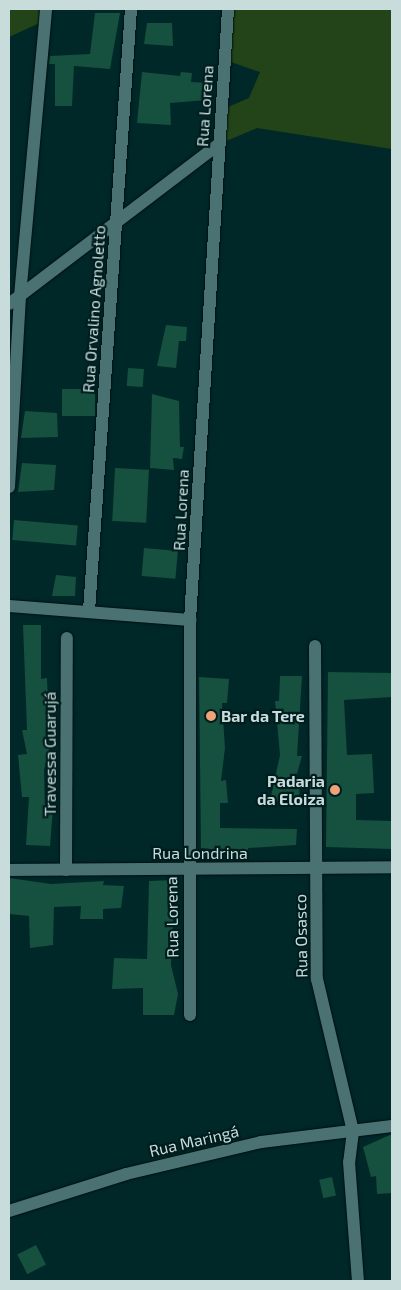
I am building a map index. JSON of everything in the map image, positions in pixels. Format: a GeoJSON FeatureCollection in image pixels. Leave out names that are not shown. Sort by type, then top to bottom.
{"type":"FeatureCollection","features":[{"type":"Feature","properties":{"kind":"street","name":"Rua Orvalino Agnoletto"},"geometry":{"type":"LineString","coordinates":[[89,611],[131,9]]}},
{"type":"Feature","properties":{"kind":"street","name":"Rua Lorena"},"geometry":{"type":"LineString","coordinates":[[190,1015],[188,870],[190,620],[228,9]]}},
{"type":"Feature","properties":{"kind":"street"},"geometry":{"type":"LineString","coordinates":[[9,487],[20,296],[45,15]]}},
{"type":"Feature","properties":{"kind":"street"},"geometry":{"type":"LineString","coordinates":[[9,304],[219,144]]}},
{"type":"Feature","properties":{"kind":"street"},"geometry":{"type":"LineString","coordinates":[[9,606],[190,620]]}},
{"type":"Feature","properties":{"kind":"street","name":"Travessa Guarujá"},"geometry":{"type":"LineString","coordinates":[[66,870],[67,638]]}},
{"type":"Feature","properties":{"kind":"street","name":"Rua Osasco"},"geometry":{"type":"LineString","coordinates":[[314,646],[317,979],[353,1131],[349,1162],[358,1281]]}},
{"type":"Feature","properties":{"kind":"street","name":"Rua Londrina"},"geometry":{"type":"LineString","coordinates":[[9,870],[392,867]]}},
{"type":"Feature","properties":{"kind":"street","name":"Rua Maringá"},"geometry":{"type":"LineString","coordinates":[[9,1211],[126,1174],[261,1142],[392,1126]]}},
{"type":"Feature","properties":{"kind":"green space"},"geometry":{"type":"Polygon","coordinates":[[[9,9],[46,9],[44,21],[9,37],[9,9]]]}},
{"type":"Feature","properties":{"kind":"green space"},"geometry":{"type":"Polygon","coordinates":[[[228,9],[392,9],[392,149],[257,128],[219,144],[221,110],[249,98],[260,72],[225,60],[228,9]]]}},
{"type":"Feature","properties":{"kind":"building"},"geometry":{"type":"Polygon","coordinates":[[[95,13],[120,13],[110,69],[74,66],[72,106],[55,106],[55,64],[49,64],[50,56],[90,54],[95,13]]]}},
{"type":"Feature","properties":{"kind":"building"},"geometry":{"type":"Polygon","coordinates":[[[147,23],[172,23],[173,46],[144,44],[147,23]]]}},
{"type":"Feature","properties":{"kind":"building"},"geometry":{"type":"Polygon","coordinates":[[[142,72],[180,76],[181,72],[192,73],[191,82],[209,83],[207,100],[170,103],[171,125],[137,123],[142,72]]]}},
{"type":"Feature","properties":{"kind":"building"},"geometry":{"type":"Polygon","coordinates":[[[166,325],[187,327],[186,341],[179,341],[176,368],[157,366],[166,325]]]}},
{"type":"Feature","properties":{"kind":"building"},"geometry":{"type":"Polygon","coordinates":[[[128,368],[144,369],[143,387],[127,386],[128,368]]]}},
{"type":"Feature","properties":{"kind":"building"},"geometry":{"type":"Polygon","coordinates":[[[62,389],[95,389],[95,416],[62,416],[62,389]]]}},
{"type":"Feature","properties":{"kind":"building"},"geometry":{"type":"Polygon","coordinates":[[[152,394],[179,401],[180,447],[184,447],[182,459],[173,458],[174,470],[150,468],[152,394]]]}},
{"type":"Feature","properties":{"kind":"building"},"geometry":{"type":"Polygon","coordinates":[[[25,411],[57,413],[58,437],[21,438],[25,411]]]}},
{"type":"Feature","properties":{"kind":"building"},"geometry":{"type":"Polygon","coordinates":[[[22,463],[56,465],[54,490],[18,492],[22,463]]]}},
{"type":"Feature","properties":{"kind":"building"},"geometry":{"type":"Polygon","coordinates":[[[115,468],[149,470],[146,523],[112,521],[115,468]]]}},
{"type":"Feature","properties":{"kind":"building"},"geometry":{"type":"Polygon","coordinates":[[[14,520],[78,526],[76,546],[12,540],[14,520]]]}},
{"type":"Feature","properties":{"kind":"building"},"geometry":{"type":"Polygon","coordinates":[[[144,548],[178,551],[175,579],[142,576],[144,548]]]}},
{"type":"Feature","properties":{"kind":"building"},"geometry":{"type":"Polygon","coordinates":[[[56,575],[76,577],[75,596],[52,596],[56,575]]]}},
{"type":"Feature","properties":{"kind":"building"},"geometry":{"type":"Polygon","coordinates":[[[23,625],[41,625],[41,679],[47,678],[50,746],[44,770],[45,808],[53,808],[50,846],[26,845],[29,797],[22,797],[18,755],[27,754],[22,730],[27,730],[23,625]]]}},
{"type":"Feature","properties":{"kind":"building"},"geometry":{"type":"Polygon","coordinates":[[[328,672],[392,673],[392,697],[344,700],[347,755],[372,754],[374,793],[356,794],[356,820],[392,821],[392,849],[326,847],[328,672]]]}},
{"type":"Feature","properties":{"kind":"building"},"geometry":{"type":"Polygon","coordinates":[[[280,676],[302,676],[297,756],[302,756],[295,781],[300,781],[299,801],[270,801],[280,755],[275,701],[279,701],[280,676]]]}},
{"type":"Feature","properties":{"kind":"building"},"geometry":{"type":"Polygon","coordinates":[[[199,677],[229,679],[227,703],[222,703],[225,748],[221,781],[226,780],[228,803],[220,803],[220,828],[297,829],[296,845],[248,848],[248,853],[201,848],[199,677]]]}},
{"type":"Feature","properties":{"kind":"building"},"geometry":{"type":"Polygon","coordinates":[[[9,878],[51,884],[104,881],[103,885],[124,886],[121,908],[103,909],[103,919],[80,919],[81,906],[54,907],[53,945],[30,948],[29,916],[9,914],[9,878]]]}},
{"type":"Feature","properties":{"kind":"building"},"geometry":{"type":"Polygon","coordinates":[[[175,880],[171,965],[178,994],[174,1015],[143,1015],[143,988],[112,989],[114,958],[147,959],[149,881],[175,880]]]}},
{"type":"Feature","properties":{"kind":"building"},"geometry":{"type":"Polygon","coordinates":[[[392,1134],[392,1193],[377,1194],[376,1176],[371,1177],[363,1147],[392,1134]]]}},
{"type":"Feature","properties":{"kind":"building"},"geometry":{"type":"Polygon","coordinates":[[[332,1177],[336,1196],[323,1198],[319,1180],[332,1177]]]}},
{"type":"Feature","properties":{"kind":"building"},"geometry":{"type":"Polygon","coordinates":[[[36,1245],[46,1265],[27,1274],[17,1255],[36,1245]]]}},
{"type":"Feature","properties":{"kind":"place","name":"Bar da Tere"},"geometry":{"type":"Point","coordinates":[211,716]}},
{"type":"Feature","properties":{"kind":"place","name":"Padaria da Eloiza"},"geometry":{"type":"Point","coordinates":[335,790]}}]}
